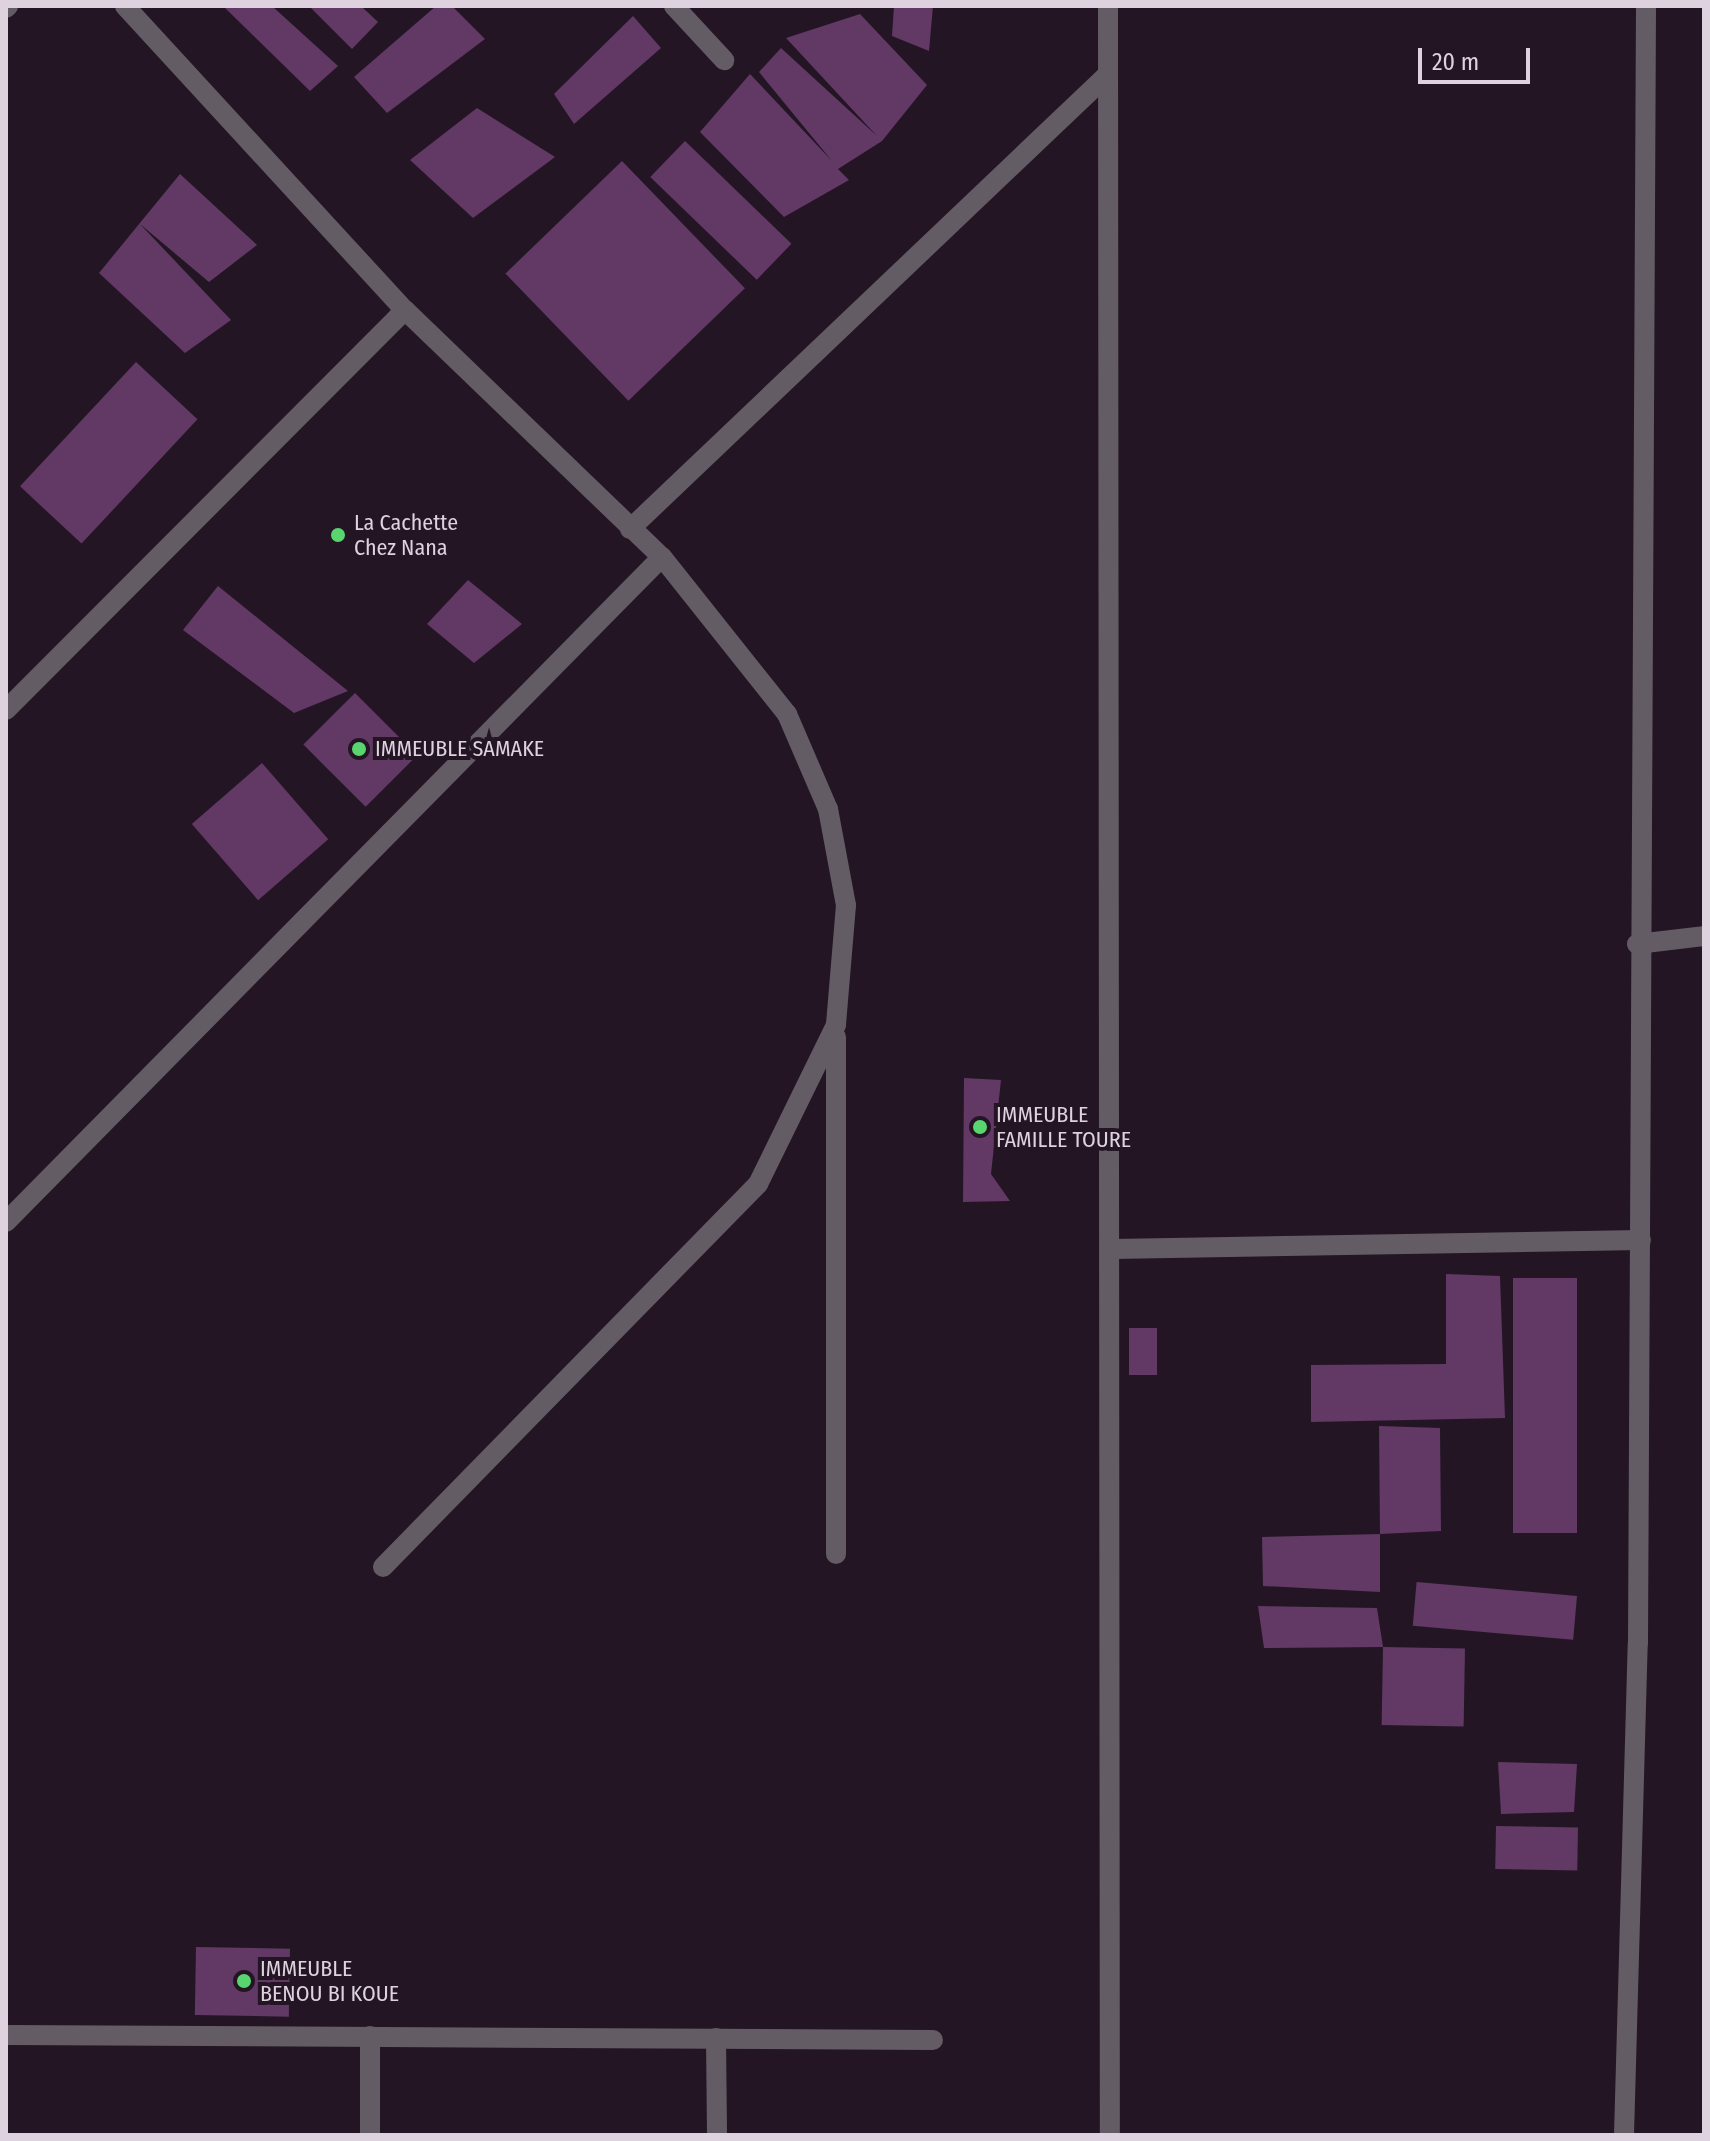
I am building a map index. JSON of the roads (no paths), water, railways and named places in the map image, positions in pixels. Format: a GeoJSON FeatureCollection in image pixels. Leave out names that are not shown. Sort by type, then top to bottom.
{"type":"FeatureCollection","features":[{"type":"Feature","properties":{"kind":"street"},"geometry":{"type":"LineString","coordinates":[[125,6],[405,310],[662,557],[787,714],[828,809],[846,905],[836,1025],[836,1554]]}},
{"type":"Feature","properties":{"kind":"street"},"geometry":{"type":"LineString","coordinates":[[674,6],[724,60]]}},
{"type":"Feature","properties":{"kind":"street"},"geometry":{"type":"LineString","coordinates":[[1108,6],[1113,1249],[1110,2135]]}},
{"type":"Feature","properties":{"kind":"street"},"geometry":{"type":"LineString","coordinates":[[1624,2135],[1641,1240],[1637,944],[1646,6]]}},
{"type":"Feature","properties":{"kind":"street"},"geometry":{"type":"LineString","coordinates":[[630,529],[1107,75]]}},
{"type":"Feature","properties":{"kind":"street"},"geometry":{"type":"LineString","coordinates":[[6,710],[405,310]]}},
{"type":"Feature","properties":{"kind":"street"},"geometry":{"type":"LineString","coordinates":[[6,1222],[662,557]]}},
{"type":"Feature","properties":{"kind":"street"},"geometry":{"type":"LineString","coordinates":[[1637,944],[1704,936]]}},
{"type":"Feature","properties":{"kind":"street"},"geometry":{"type":"LineString","coordinates":[[383,1567],[758,1184],[836,1025]]}},
{"type":"Feature","properties":{"kind":"street"},"geometry":{"type":"LineString","coordinates":[[1113,1249],[1641,1240]]}},
{"type":"Feature","properties":{"kind":"street"},"geometry":{"type":"LineString","coordinates":[[6,2035],[933,2040]]}},
{"type":"Feature","properties":{"kind":"street"},"geometry":{"type":"LineString","coordinates":[[370,2036],[370,2135]]}},
{"type":"Feature","properties":{"kind":"street"},"geometry":{"type":"LineString","coordinates":[[716,2038],[717,2135]]}},
{"type":"Feature","properties":{"kind":"place","name":"La Cachette Chez Nana"},"geometry":{"type":"Point","coordinates":[338,535]}},
{"type":"Feature","properties":{"kind":"place","name":"IMMEUBLE SAMAKE"},"geometry":{"type":"Point","coordinates":[359,749]}},
{"type":"Feature","properties":{"kind":"place","name":"IMMEUBLE FAMILLE TOURE"},"geometry":{"type":"Point","coordinates":[980,1127]}},
{"type":"Feature","properties":{"kind":"place","name":"IMMEUBLE BENOU BI KOUE"},"geometry":{"type":"Point","coordinates":[244,1981]}}]}
